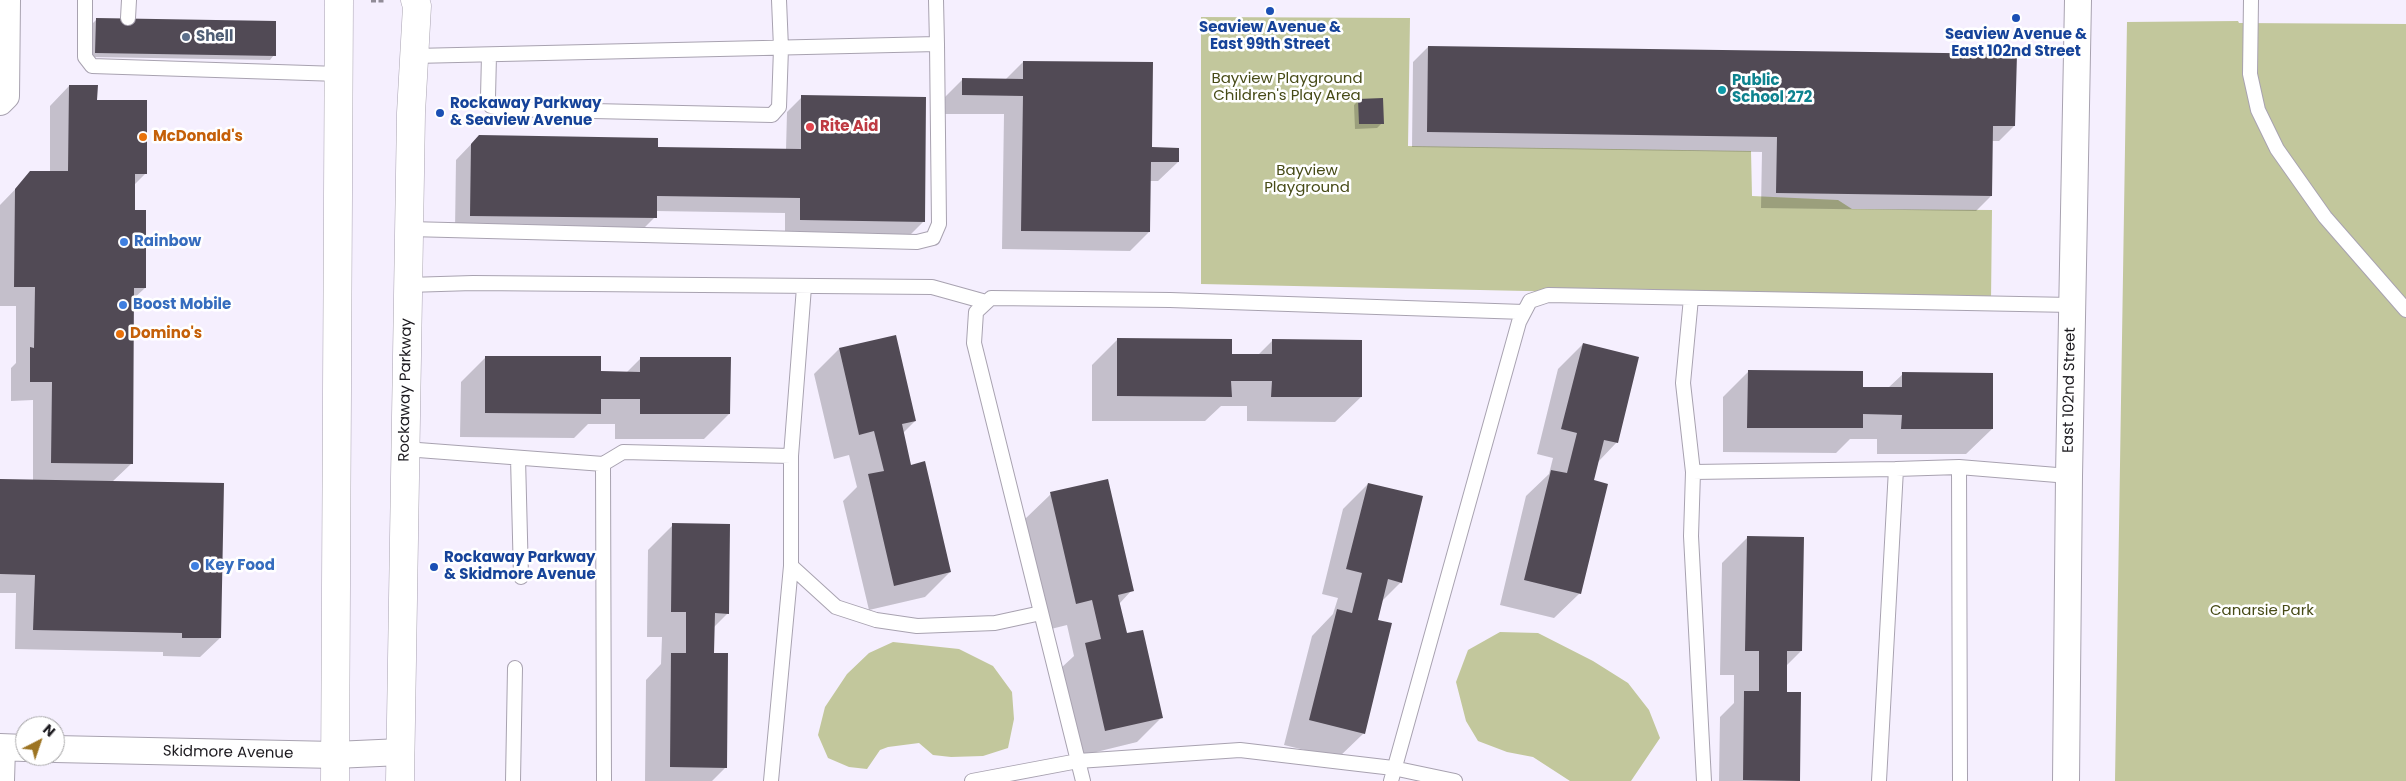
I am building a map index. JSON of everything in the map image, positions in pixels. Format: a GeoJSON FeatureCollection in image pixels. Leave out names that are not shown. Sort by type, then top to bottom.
{"type":"FeatureCollection","features":[{"type":"Feature","properties":{"kind":"main road"},"geometry":{"type":"LineString","coordinates":[[335,768],[340,0]]}},
{"type":"Feature","properties":{"kind":"main road","name":"Rockaway Parkway"},"geometry":{"type":"LineString","coordinates":[[400,781],[409,229],[417,6],[415,0]]}},
{"type":"Feature","properties":{"kind":"street"},"geometry":{"type":"LineString","coordinates":[[0,102],[6,96],[8,0]]}},
{"type":"Feature","properties":{"kind":"street","name":"East 102nd Street"},"geometry":{"type":"LineString","coordinates":[[2066,781],[2068,476],[2078,0]]}},
{"type":"Feature","properties":{"kind":"street"},"geometry":{"type":"LineString","coordinates":[[1,781],[9,748]]}},
{"type":"Feature","properties":{"kind":"street","name":"Skidmore Avenue"},"geometry":{"type":"LineString","coordinates":[[65,750],[335,768],[401,752]]}},
{"type":"Feature","properties":{"kind":"lane"},"geometry":{"type":"LineString","coordinates":[[85,0],[85,57],[92,66],[127,60],[339,74]]}},
{"type":"Feature","properties":{"kind":"lane"},"geometry":{"type":"LineString","coordinates":[[128,18],[129,0]]}},
{"type":"Feature","properties":{"kind":"lane"},"geometry":{"type":"LineString","coordinates":[[489,55],[488,97],[491,106],[503,109],[772,115],[780,107],[781,48],[779,0]]}},
{"type":"Feature","properties":{"kind":"lane"},"geometry":{"type":"LineString","coordinates":[[409,229],[918,242],[933,238],[939,224],[936,0]]}},
{"type":"Feature","properties":{"kind":"lane"},"geometry":{"type":"LineString","coordinates":[[2251,0],[2250,74],[2258,110],[2273,142],[2325,217],[2406,310]]}},
{"type":"Feature","properties":{"kind":"lane"},"geometry":{"type":"LineString","coordinates":[[414,56],[937,44]]}},
{"type":"Feature","properties":{"kind":"lane"},"geometry":{"type":"LineString","coordinates":[[408,285],[472,283],[804,288],[932,287],[986,302]]}},
{"type":"Feature","properties":{"kind":"lane"},"geometry":{"type":"LineString","coordinates":[[771,781],[791,566],[791,456],[804,288]]}},
{"type":"Feature","properties":{"kind":"lane"},"geometry":{"type":"LineString","coordinates":[[1392,775],[1519,322],[1530,301],[1548,295],[2072,305]]}},
{"type":"Feature","properties":{"kind":"lane"},"geometry":{"type":"LineString","coordinates":[[1083,781],[974,343],[976,312],[991,298],[1170,300],[1524,312]]}},
{"type":"Feature","properties":{"kind":"lane"},"geometry":{"type":"LineString","coordinates":[[1691,298],[1683,382],[1693,472],[1691,536],[1704,781]]}},
{"type":"Feature","properties":{"kind":"lane"},"geometry":{"type":"LineString","coordinates":[[405,449],[603,464],[623,452],[791,456]]}},
{"type":"Feature","properties":{"kind":"lane"},"geometry":{"type":"LineString","coordinates":[[518,458],[520,577]]}},
{"type":"Feature","properties":{"kind":"lane"},"geometry":{"type":"LineString","coordinates":[[603,464],[604,781]]}},
{"type":"Feature","properties":{"kind":"lane"},"geometry":{"type":"LineString","coordinates":[[1693,472],[1959,467],[2068,476]]}},
{"type":"Feature","properties":{"kind":"lane"},"geometry":{"type":"LineString","coordinates":[[1959,467],[1960,781]]}},
{"type":"Feature","properties":{"kind":"lane"},"geometry":{"type":"LineString","coordinates":[[1879,781],[1896,469]]}},
{"type":"Feature","properties":{"kind":"lane"},"geometry":{"type":"LineString","coordinates":[[791,566],[836,608],[876,620],[917,626],[996,623],[1041,613]]}},
{"type":"Feature","properties":{"kind":"lane"},"geometry":{"type":"LineString","coordinates":[[513,781],[515,668]]}},
{"type":"Feature","properties":{"kind":"lane"},"geometry":{"type":"LineString","coordinates":[[972,781],[1078,761],[1240,750],[1392,775],[1454,781]]}},
{"type":"Feature","properties":{"kind":"path"},"geometry":{"type":"LineString","coordinates":[[371,1],[384,1]]}},
{"type":"Feature","properties":{"kind":"green space","name":"Bayview Playground"},"geometry":{"type":"Polygon","coordinates":[[[1201,17],[1410,18],[1408,146],[1751,151],[1752,196],[1838,200],[1852,209],[1992,210],[1991,301],[1201,284],[1201,17]]]}},
{"type":"Feature","properties":{"kind":"green space","name":"Canarsie Park"},"geometry":{"type":"Polygon","coordinates":[[[2238,21],[2239,23],[2406,24],[2406,781],[2115,781],[2127,22],[2238,21]]]}},
{"type":"Feature","properties":{"kind":"green space"},"geometry":{"type":"Polygon","coordinates":[[[1500,632],[1538,633],[1593,661],[1628,683],[1649,710],[1660,738],[1631,781],[1570,781],[1533,757],[1507,752],[1478,741],[1466,721],[1456,682],[1468,650],[1500,632]]]}},
{"type":"Feature","properties":{"kind":"green space"},"geometry":{"type":"Polygon","coordinates":[[[893,642],[959,649],[993,666],[1012,692],[1014,719],[1008,748],[983,756],[951,757],[933,755],[919,743],[888,747],[880,750],[867,769],[849,767],[828,758],[818,735],[825,707],[847,674],[869,653],[893,642]]]}},
{"type":"Feature","properties":{"kind":"building","name":"Shell"},"geometry":{"type":"Polygon","coordinates":[[[96,18],[276,21],[276,56],[95,53],[96,18]]]}},
{"type":"Feature","properties":{"kind":"building","name":"Public School 272"},"geometry":{"type":"Polygon","coordinates":[[[1428,46],[2017,54],[2015,126],[1993,126],[1992,196],[1776,193],[1777,137],[1427,132],[1428,46]]]}},
{"type":"Feature","properties":{"kind":"building"},"geometry":{"type":"Polygon","coordinates":[[[1023,61],[1153,62],[1152,147],[1179,148],[1179,162],[1151,162],[1150,232],[1021,231],[1023,96],[962,95],[962,78],[1023,79],[1023,61]]]}},
{"type":"Feature","properties":{"kind":"building"},"geometry":{"type":"Polygon","coordinates":[[[69,85],[98,85],[97,100],[147,100],[147,174],[135,174],[135,210],[146,210],[146,288],[134,288],[133,464],[51,463],[52,382],[30,382],[30,347],[34,348],[35,287],[14,287],[15,189],[30,171],[68,171],[69,85]]]}},
{"type":"Feature","properties":{"kind":"building"},"geometry":{"type":"Polygon","coordinates":[[[801,95],[926,97],[925,222],[800,220],[800,198],[657,196],[657,218],[470,216],[471,144],[479,135],[658,138],[658,147],[801,149],[801,95]]]}},
{"type":"Feature","properties":{"kind":"building"},"geometry":{"type":"Polygon","coordinates":[[[1383,98],[1384,124],[1359,124],[1358,99],[1383,98]]]}},
{"type":"Feature","properties":{"kind":"building"},"geometry":{"type":"Polygon","coordinates":[[[896,335],[916,421],[902,424],[911,465],[925,461],[951,572],[894,586],[868,474],[884,471],[874,431],[859,435],[839,348],[896,335]]]}},
{"type":"Feature","properties":{"kind":"building"},"geometry":{"type":"Polygon","coordinates":[[[1117,338],[1232,339],[1232,354],[1272,354],[1272,339],[1362,340],[1362,397],[1271,397],[1272,381],[1231,381],[1232,397],[1117,396],[1117,338]]]}},
{"type":"Feature","properties":{"kind":"building"},"geometry":{"type":"Polygon","coordinates":[[[1583,343],[1639,357],[1618,443],[1604,440],[1594,480],[1608,484],[1581,594],[1524,580],[1551,470],[1567,473],[1577,433],[1561,429],[1583,343]]]}},
{"type":"Feature","properties":{"kind":"building"},"geometry":{"type":"Polygon","coordinates":[[[485,356],[601,356],[601,371],[640,372],[640,357],[731,357],[730,414],[640,414],[640,399],[601,399],[601,414],[485,413],[485,356]]]}},
{"type":"Feature","properties":{"kind":"building"},"geometry":{"type":"Polygon","coordinates":[[[1748,370],[1863,371],[1863,387],[1902,387],[1902,372],[1993,373],[1993,429],[1901,429],[1902,415],[1863,414],[1863,428],[1747,428],[1748,370]]]}},
{"type":"Feature","properties":{"kind":"building"},"geometry":{"type":"Polygon","coordinates":[[[0,479],[224,483],[221,638],[182,638],[182,633],[33,630],[35,575],[0,574],[0,479]]]}},
{"type":"Feature","properties":{"kind":"building"},"geometry":{"type":"Polygon","coordinates":[[[1108,479],[1134,591],[1118,595],[1119,600],[1127,633],[1143,630],[1163,718],[1105,731],[1085,643],[1101,639],[1092,600],[1076,604],[1050,492],[1108,479]]]}},
{"type":"Feature","properties":{"kind":"building"},"geometry":{"type":"Polygon","coordinates":[[[1368,483],[1423,496],[1402,583],[1388,579],[1378,620],[1392,623],[1365,734],[1309,720],[1337,609],[1352,613],[1362,573],[1346,569],[1368,483]]]}},
{"type":"Feature","properties":{"kind":"building"},"geometry":{"type":"Polygon","coordinates":[[[672,523],[730,524],[729,614],[715,613],[714,653],[728,653],[727,768],[670,767],[671,653],[686,653],[686,612],[671,612],[672,523]]]}},
{"type":"Feature","properties":{"kind":"building"},"geometry":{"type":"Polygon","coordinates":[[[1747,536],[1804,537],[1802,651],[1787,651],[1787,692],[1801,692],[1800,781],[1743,780],[1744,691],[1759,691],[1759,651],[1745,651],[1747,536]]]}},
{"type":"Feature","properties":{"kind":"place","name":"Seaview Avenue & East 99th Street"},"geometry":{"type":"Point","coordinates":[1270,11]}},
{"type":"Feature","properties":{"kind":"place","name":"Seaview Avenue & East 102nd Street"},"geometry":{"type":"Point","coordinates":[2016,18]}},
{"type":"Feature","properties":{"kind":"place","name":"Shell"},"geometry":{"type":"Point","coordinates":[186,37]}},
{"type":"Feature","properties":{"kind":"place","name":"Public School 272"},"geometry":{"type":"Point","coordinates":[1722,90]}},
{"type":"Feature","properties":{"kind":"place","name":"Rockaway Parkway & Seaview Avenue"},"geometry":{"type":"Point","coordinates":[440,113]}},
{"type":"Feature","properties":{"kind":"place","name":"Rite Aid"},"geometry":{"type":"Point","coordinates":[810,127]}},
{"type":"Feature","properties":{"kind":"place","name":"McDonald's"},"geometry":{"type":"Point","coordinates":[143,137]}},
{"type":"Feature","properties":{"kind":"place","name":"Rainbow"},"geometry":{"type":"Point","coordinates":[124,242]}},
{"type":"Feature","properties":{"kind":"place","name":"Boost Mobile"},"geometry":{"type":"Point","coordinates":[123,305]}},
{"type":"Feature","properties":{"kind":"place","name":"Domino's"},"geometry":{"type":"Point","coordinates":[120,334]}},
{"type":"Feature","properties":{"kind":"place","name":"Key Food"},"geometry":{"type":"Point","coordinates":[195,566]}},
{"type":"Feature","properties":{"kind":"place","name":"Rockaway Parkway & Skidmore Avenue"},"geometry":{"type":"Point","coordinates":[434,567]}},
{"type":"Feature","properties":{"kind":"park label","name":"Bayview Playground Children's Play Area"},"geometry":{"type":"Point","coordinates":[1287,88]}}]}
